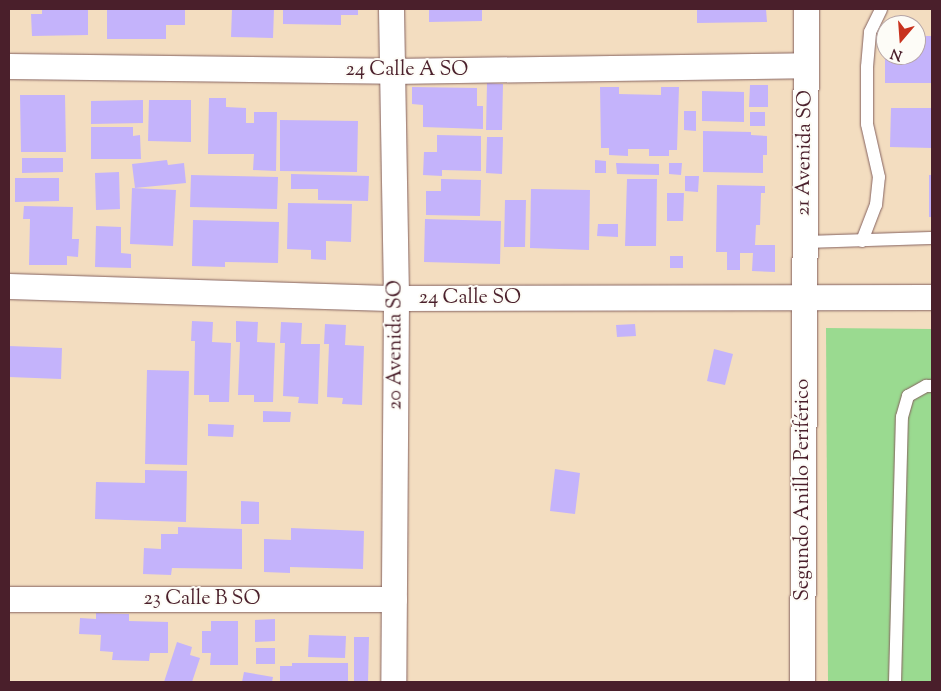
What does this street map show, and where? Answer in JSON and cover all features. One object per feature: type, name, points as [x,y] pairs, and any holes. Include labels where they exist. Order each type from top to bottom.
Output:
[{"type":"street","name":"20 Avenida SO","points":[[390,9],[396,298],[393,682]]},
{"type":"street","name":"21 Avenida SO","points":[[803,298],[806,9]]},
{"type":"street","name":"24 Calle A SO","points":[[9,66],[391,71],[806,65]]},
{"type":"street","name":"24 Calle SO","points":[[9,286],[396,298],[932,297]]},
{"type":"street","name":"Segundo Anillo Periférico","points":[[802,682],[803,298]]},
{"type":"street","name":"23 Calle B SO","points":[[9,599],[394,599]]},
{"type":"lane","points":[[862,241],[876,205],[879,177],[867,124],[866,67],[870,32],[881,9]]},
{"type":"lane","points":[[804,242],[932,238]]},
{"type":"lane","points":[[895,682],[902,418],[908,396],[926,386],[932,386]]},
{"type":"green space","points":[[826,328],[932,329],[932,682],[828,682]]},
{"type":"building","points":[[42,9],[88,9],[88,35],[32,36],[31,14],[42,14]]},
{"type":"building","points":[[107,9],[185,9],[185,25],[166,25],[166,39],[107,39]]},
{"type":"building","points":[[232,9],[274,9],[273,38],[231,37]]},
{"type":"building","points":[[283,9],[358,9],[358,15],[341,15],[341,25],[283,24]]},
{"type":"building","points":[[429,9],[482,9],[482,21],[429,22]]},
{"type":"building","points":[[697,9],[766,9],[767,22],[697,23]]},
{"type":"building","points":[[926,36],[932,36],[932,83],[885,83],[885,65],[926,65]]},
{"type":"building","points":[[487,83],[503,84],[502,130],[486,130]]},
{"type":"building","points":[[750,85],[768,85],[768,107],[749,107]]},
{"type":"building","points":[[412,87],[477,88],[477,106],[483,106],[483,129],[423,127],[423,105],[412,104]]},
{"type":"building","points":[[600,87],[619,87],[619,94],[661,95],[661,87],[679,87],[677,150],[669,150],[669,156],[649,156],[649,149],[628,149],[628,156],[609,155],[609,148],[601,148]]},
{"type":"building","points":[[702,91],[744,92],[744,122],[702,121]]},
{"type":"building","points":[[20,95],[65,95],[66,152],[21,152]]},
{"type":"building","points":[[209,98],[226,98],[226,107],[246,108],[246,123],[254,123],[254,112],[277,112],[276,171],[253,170],[254,154],[208,154]]},
{"type":"building","points":[[143,100],[143,123],[91,124],[91,101]]},
{"type":"building","points":[[149,100],[191,100],[191,142],[148,141]]},
{"type":"building","points":[[891,108],[932,108],[932,148],[890,147]]},
{"type":"building","points":[[684,111],[696,111],[696,131],[684,130]]},
{"type":"building","points":[[750,112],[765,112],[765,126],[750,126]]},
{"type":"building","points":[[280,120],[358,121],[357,172],[280,171]]},
{"type":"building","points":[[91,127],[133,127],[133,136],[140,135],[141,159],[91,159]]},
{"type":"building","points":[[703,131],[751,132],[751,135],[767,136],[767,155],[763,155],[763,173],[703,172]]},
{"type":"building","points":[[437,135],[481,136],[481,171],[442,170],[442,176],[423,175],[424,152],[437,152]]},
{"type":"building","points":[[487,137],[503,137],[502,174],[486,173]]},
{"type":"building","points":[[22,158],[63,158],[63,172],[22,173]]},
{"type":"building","points":[[167,160],[168,165],[184,163],[186,183],[135,188],[132,164]]},
{"type":"building","points":[[595,160],[606,161],[606,173],[595,173]]},
{"type":"building","points":[[616,163],[659,164],[659,175],[617,174]]},
{"type":"building","points":[[669,163],[682,163],[681,175],[669,174]]},
{"type":"building","points":[[119,172],[120,209],[96,210],[95,173]]},
{"type":"building","points":[[291,174],[369,176],[368,201],[318,200],[318,189],[291,189]]},
{"type":"building","points":[[191,175],[278,177],[277,209],[190,207]]},
{"type":"building","points":[[929,175],[932,175],[932,217],[929,217]]},
{"type":"building","points":[[685,176],[699,176],[698,192],[685,191]]},
{"type":"building","points":[[15,178],[59,178],[59,201],[15,202]]},
{"type":"building","points":[[441,179],[481,180],[480,216],[426,215],[426,191],[441,191]]},
{"type":"building","points":[[627,179],[657,179],[656,246],[625,246]]},
{"type":"building","points":[[717,185],[765,186],[765,193],[761,193],[760,225],[756,225],[755,245],[775,245],[775,272],[752,271],[753,253],[740,253],[740,270],[727,270],[727,252],[716,252]]},
{"type":"building","points":[[132,188],[176,190],[173,246],[130,244]]},
{"type":"building","points":[[531,189],[590,190],[589,250],[530,248]]},
{"type":"building","points":[[667,193],[684,193],[683,221],[667,221]]},
{"type":"building","points":[[505,200],[526,200],[525,247],[504,247]]},
{"type":"building","points":[[288,203],[352,204],[351,242],[326,241],[326,260],[311,259],[311,250],[287,249]]},
{"type":"building","points":[[24,206],[73,207],[72,239],[79,239],[78,257],[67,256],[67,265],[29,265],[30,219],[23,219]]},
{"type":"building","points":[[425,219],[501,221],[500,264],[424,262]]},
{"type":"building","points":[[193,220],[279,222],[278,263],[225,262],[225,267],[192,266]]},
{"type":"building","points":[[598,224],[618,224],[618,237],[597,236]]},
{"type":"building","points":[[96,226],[121,227],[121,253],[131,254],[131,268],[95,267]]},
{"type":"building","points":[[670,256],[683,256],[683,268],[670,268]]},
{"type":"building","points":[[192,321],[213,322],[212,342],[231,343],[229,402],[209,402],[209,395],[194,395],[195,341],[191,341]]},
{"type":"building","points":[[236,321],[258,322],[257,342],[275,343],[273,402],[254,402],[254,395],[238,395],[240,342],[236,342]]},
{"type":"building","points":[[281,322],[302,323],[301,344],[320,344],[318,404],[298,403],[299,397],[283,396],[285,343],[280,343]]},
{"type":"building","points":[[325,324],[346,325],[345,345],[364,346],[362,405],[342,404],[343,398],[327,397],[329,344],[324,344]]},
{"type":"building","points":[[635,324],[636,336],[617,337],[616,325]]},
{"type":"building","points":[[9,346],[62,348],[61,379],[9,377]]},
{"type":"building","points":[[714,349],[733,354],[725,385],[707,381]]},
{"type":"building","points":[[147,370],[189,371],[187,465],[145,464]]},
{"type":"building","points":[[263,411],[291,412],[290,422],[263,422]]},
{"type":"building","points":[[208,424],[234,425],[233,437],[208,436]]},
{"type":"building","points":[[555,469],[580,473],[575,514],[550,511]]},
{"type":"building","points":[[145,470],[187,471],[186,522],[95,519],[96,482],[145,483]]},
{"type":"building","points":[[241,501],[259,502],[259,524],[241,524]]},
{"type":"building","points":[[178,527],[242,529],[242,569],[172,568],[171,575],[143,574],[144,548],[161,549],[161,534],[178,534]]},
{"type":"building","points":[[291,528],[364,531],[363,569],[290,567],[290,573],[264,572],[264,539],[291,540]]},
{"type":"building","points":[[96,613],[129,614],[129,621],[168,622],[168,653],[150,653],[149,661],[112,660],[113,652],[100,651],[101,635],[79,634],[80,618],[96,619]]},
{"type":"building","points":[[275,619],[275,641],[255,642],[255,620]]},
{"type":"building","points":[[211,621],[238,621],[238,665],[210,665],[211,653],[202,653],[202,631],[211,631]]},
{"type":"building","points":[[309,635],[346,636],[345,658],[308,657]]},
{"type":"building","points":[[354,637],[369,637],[368,682],[354,682]]},
{"type":"building","points":[[177,642],[192,647],[190,655],[200,658],[192,682],[164,682]]},
{"type":"building","points":[[256,648],[275,648],[275,664],[256,664]]},
{"type":"building","points":[[292,663],[348,663],[348,682],[280,682],[280,666],[292,666]]},
{"type":"building","points":[[244,672],[273,677],[272,682],[242,682]]}]
